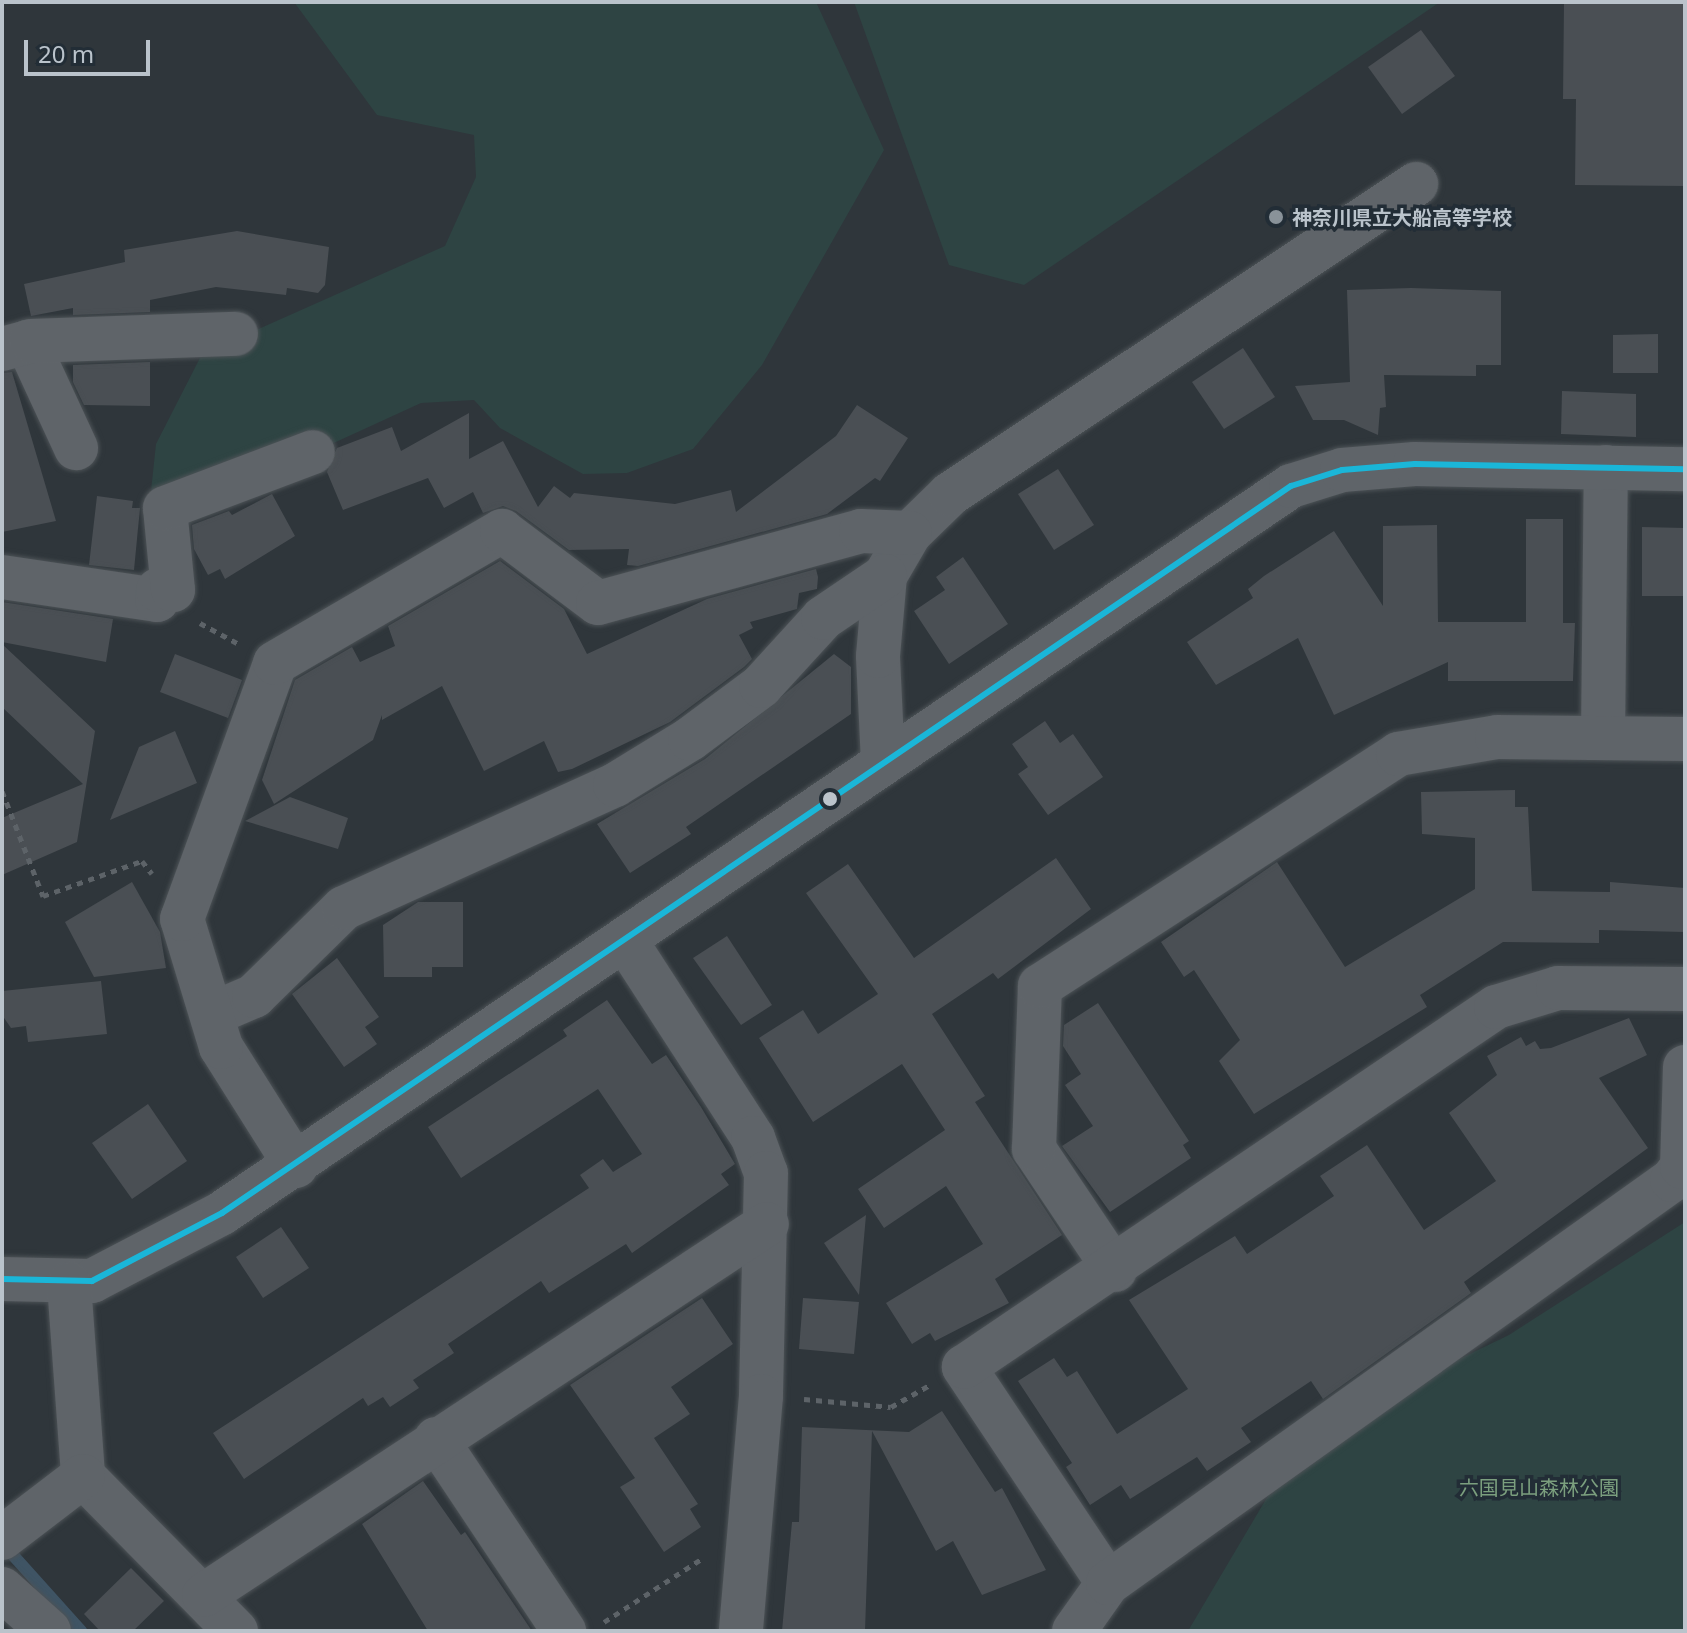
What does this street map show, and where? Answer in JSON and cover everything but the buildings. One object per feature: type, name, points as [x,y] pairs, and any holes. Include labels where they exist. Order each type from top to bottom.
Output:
[{"type":"street","points":[[883,763],[878,656],[885,576],[910,533],[950,494],[1416,184]]},
{"type":"street","points":[[76,448],[14,346],[236,334]]},
{"type":"street","points":[[2,577],[157,600],[158,590],[173,590],[165,508],[313,452]]},
{"type":"street","points":[[2,1279],[69,1284],[92,1281],[153,1254],[296,1166],[1291,486],[1342,470],[1415,464],[1685,469]]},
{"type":"street","points":[[1603,738],[1606,467]]},
{"type":"street","points":[[296,1166],[221,1047],[182,919],[275,663],[502,531],[598,603],[861,531],[910,533]]},
{"type":"street","points":[[212,1014],[254,996],[344,908],[615,785],[690,739],[761,686],[823,618],[885,576]]},
{"type":"street","points":[[1115,1270],[1034,1149],[1040,986],[1398,754],[1497,737],[1685,739]]},
{"type":"street","points":[[625,940],[753,1138],[766,1173],[761,1396],[741,1631]]},
{"type":"street","points":[[1108,1583],[964,1367],[1115,1270],[1496,1007],[1558,988],[1685,989]]},
{"type":"street","points":[[1074,1631],[1108,1583],[1672,1180],[1682,1167],[1685,1067]]},
{"type":"street","points":[[204,1595],[436,1439],[767,1224]]},
{"type":"street","points":[[69,1284],[83,1476],[204,1595],[236,1631]]},
{"type":"street","points":[[436,1439],[564,1631]]},
{"type":"street","points":[[2,1538],[83,1476]]},
{"type":"street","points":[[2,1589],[49,1631]]},
{"type":"path","points":[[157,600],[275,663]]},
{"type":"path","points":[[2,791],[43,896],[146,861],[182,919]]},
{"type":"path","points":[[761,1396],[891,1407],[964,1367]]},
{"type":"path","points":[[590,1631],[748,1529]]},
{"type":"green space","points":[[294,2],[816,2],[884,150],[762,365],[693,449],[627,473],[583,474],[500,428],[474,400],[421,403],[185,511],[151,491],[156,444],[202,354],[445,246],[476,177],[474,135],[377,115]]},
{"type":"green space","points":[[854,2],[1440,2],[1024,285],[949,265]]},
{"type":"green space","name":"六国見山森林公園","points":[[1685,1222],[1685,1631],[1188,1631],[1275,1484],[1393,1391],[1509,1335]]},
{"type":"waterway","points":[[3,1544],[81,1631]]},
{"type":"transit line","points":[[2,1279],[92,1281],[222,1213],[1291,486],[1342,470],[1415,464],[1685,469]]},
{"type":"place","name":"神奈川県立大船高等学校","points":[[1276,217]]}]
